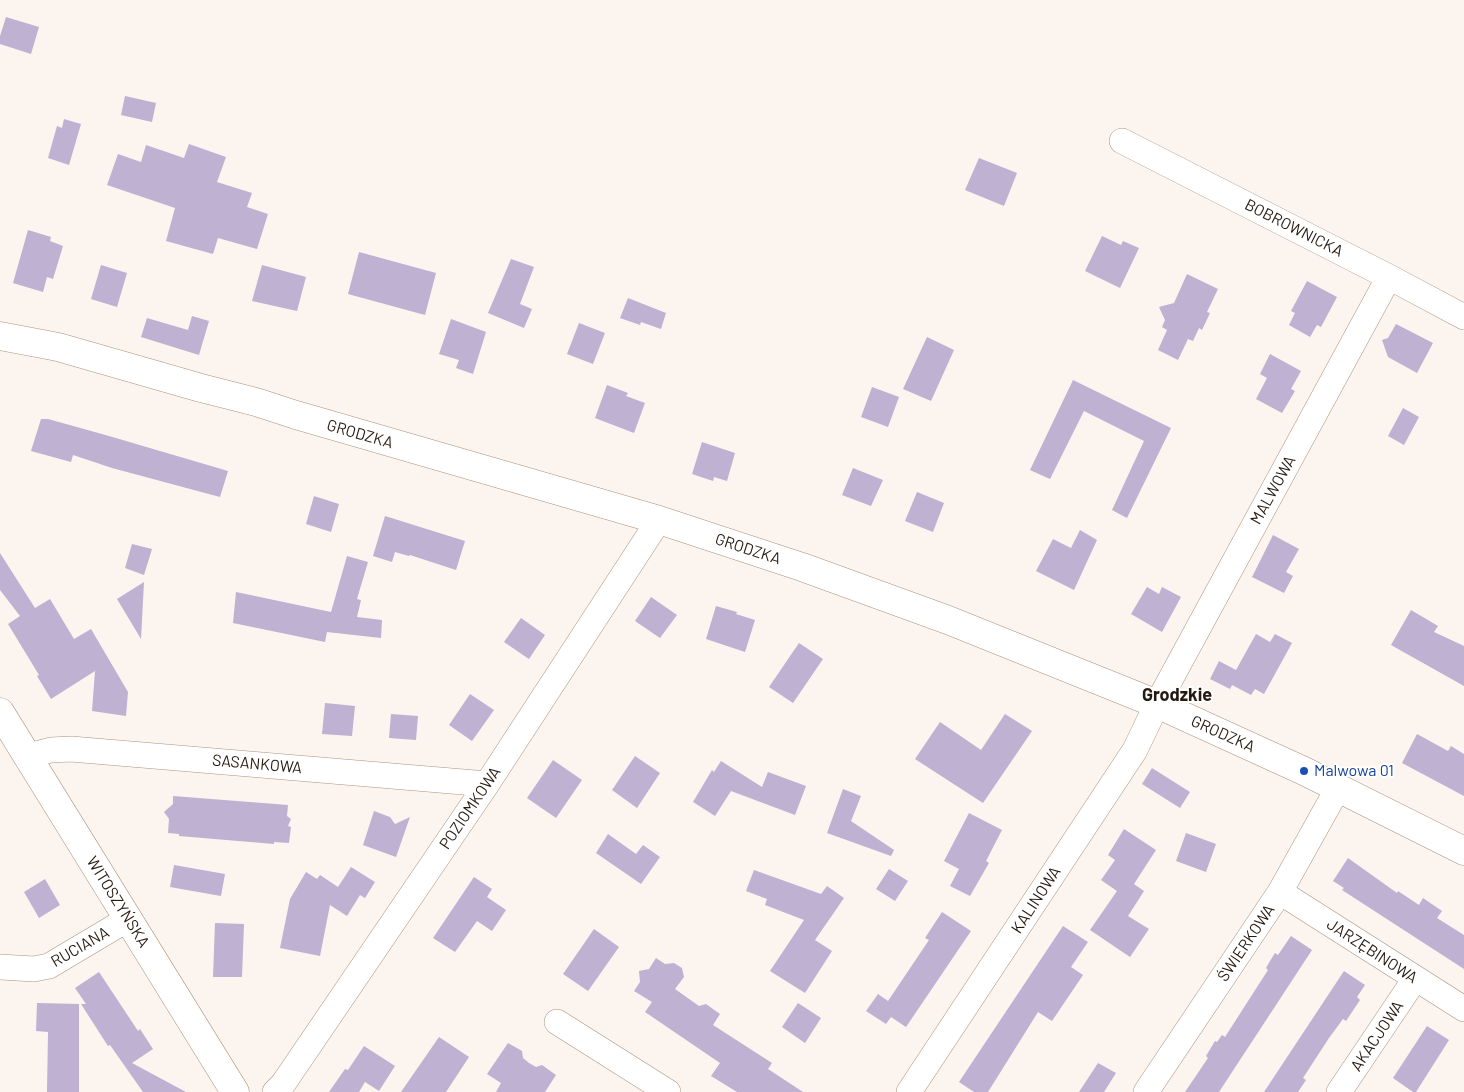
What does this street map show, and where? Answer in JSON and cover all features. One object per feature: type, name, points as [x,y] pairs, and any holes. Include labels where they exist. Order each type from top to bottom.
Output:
[{"type":"street","name":"BOBROWNICKA","points":[[1122,141],[1464,317]]},
{"type":"street","name":"MALWOWA","points":[[1157,704],[1389,277]]},
{"type":"street","name":"GRODZKA","points":[[0,336],[58,346],[256,402],[296,416],[659,520],[802,567],[948,620],[1157,704],[1304,771],[1464,851]]},
{"type":"street","name":"POZIOMKOWA","points":[[274,1092],[283,1084],[487,784],[659,520]]},
{"type":"street","name":"KALINOWA","points":[[909,1092],[1135,750],[1157,704]]},
{"type":"street","name":"WITOSZYŃSKA","points":[[1,716],[28,756],[235,1092]]},
{"type":"street","name":"SASANKOWA","points":[[28,756],[51,750],[71,749],[487,784]]},
{"type":"street","name":"ŚWIERKOWA","points":[[1146,1092],[1280,892],[1338,788]]},
{"type":"street","name":"JARZĘBINOWA","points":[[1280,892],[1464,1010]]},
{"type":"street","name":"RUCIANA","points":[[0,967],[34,969],[49,966],[128,919]]},
{"type":"street","name":"AKACJOWA","points":[[1339,1092],[1415,979]]},
{"type":"street","points":[[557,1022],[668,1092]]},
{"type":"building","points":[[6,17],[39,27],[31,54],[0,44],[0,36]]},
{"type":"building","points":[[125,96],[156,103],[152,122],[121,115]]},
{"type":"building","points":[[64,119],[81,124],[69,165],[48,158],[57,126],[62,128]]},
{"type":"building","points":[[189,144],[226,157],[217,182],[252,193],[247,207],[268,214],[257,249],[218,238],[213,254],[166,241],[175,208],[107,185],[118,154],[141,162],[146,145],[184,158]]},
{"type":"building","points":[[979,158],[1017,173],[1004,206],[965,190]]},
{"type":"building","points":[[28,230],[51,237],[50,241],[63,246],[53,279],[47,277],[43,292],[13,283]]},
{"type":"building","points":[[1102,236],[1121,245],[1123,241],[1139,248],[1120,288],[1085,271]]},
{"type":"building","points":[[359,252],[436,273],[425,315],[348,294]]},
{"type":"building","points":[[511,259],[534,267],[520,304],[532,309],[524,328],[488,313]]},
{"type":"building","points":[[101,265],[127,273],[117,307],[91,299]]},
{"type":"building","points":[[262,265],[306,277],[297,311],[252,301]]},
{"type":"building","points":[[1187,274],[1218,289],[1207,312],[1210,313],[1202,330],[1199,328],[1193,341],[1188,339],[1178,360],[1158,350],[1167,330],[1162,327],[1165,320],[1159,307],[1174,303]]},
{"type":"building","points":[[1307,281],[1337,297],[1321,327],[1317,325],[1310,337],[1289,325],[1295,313],[1291,311]]},
{"type":"building","points":[[628,298],[666,313],[661,329],[641,322],[640,325],[620,318]]},
{"type":"building","points":[[192,316],[209,321],[199,355],[141,337],[147,318],[188,330]]},
{"type":"building","points":[[451,319],[486,332],[473,374],[456,368],[459,360],[439,354]]},
{"type":"building","points":[[579,323],[605,333],[593,364],[567,354]]},
{"type":"building","points":[[1396,324],[1433,343],[1417,373],[1388,357],[1382,340],[1388,338]]},
{"type":"building","points":[[927,337],[954,350],[931,401],[903,389]]},
{"type":"building","points":[[1270,354],[1301,371],[1291,389],[1295,391],[1282,413],[1256,399],[1267,378],[1260,374]]},
{"type":"building","points":[[1073,380],[1171,428],[1127,518],[1112,510],[1144,441],[1084,411],[1050,479],[1030,470]]},
{"type":"building","points":[[607,385],[628,393],[626,396],[645,403],[634,433],[595,418]]},
{"type":"building","points":[[872,387],[899,397],[888,427],[861,417]]},
{"type":"building","points":[[1403,408],[1419,417],[1404,445],[1388,436]]},
{"type":"building","points":[[41,419],[48,419],[228,471],[220,497],[112,468],[73,455],[71,462],[31,451]]},
{"type":"building","points":[[702,442],[735,453],[727,481],[714,477],[713,481],[692,474]]},
{"type":"building","points":[[853,468],[883,480],[871,506],[842,495]]},
{"type":"building","points":[[917,492],[944,503],[933,532],[905,521]]},
{"type":"building","points":[[314,496],[339,504],[331,532],[306,524]]},
{"type":"building","points":[[385,516],[465,541],[456,570],[395,552],[392,562],[373,556]]},
{"type":"building","points":[[1080,530],[1097,540],[1074,590],[1036,571],[1053,539],[1071,548]]},
{"type":"building","points":[[1273,535],[1299,549],[1286,572],[1293,576],[1284,593],[1252,577]]},
{"type":"building","points":[[132,544],[152,549],[144,575],[125,568]]},
{"type":"building","points":[[0,553],[35,608],[50,599],[74,639],[91,629],[128,692],[126,716],[92,711],[95,671],[51,699],[37,676],[39,675],[8,624],[20,616],[0,590]]},
{"type":"building","points":[[347,556],[368,562],[357,599],[361,600],[357,617],[382,620],[381,638],[327,632],[325,642],[233,623],[236,592],[331,612]]},
{"type":"building","points":[[144,582],[141,639],[117,599]]},
{"type":"building","points":[[1147,587],[1159,594],[1162,587],[1181,597],[1162,632],[1131,614]]},
{"type":"building","points":[[651,597],[677,615],[660,638],[635,621]]},
{"type":"building","points":[[716,606],[755,620],[745,652],[706,639]]},
{"type":"building","points":[[1411,610],[1438,626],[1434,632],[1464,646],[1464,686],[1391,645]]},
{"type":"building","points":[[521,618],[545,635],[529,659],[504,642]]},
{"type":"building","points":[[1256,634],[1270,642],[1275,634],[1292,643],[1264,694],[1255,689],[1251,695],[1232,685],[1230,689],[1210,679],[1219,661],[1236,670]]},
{"type":"building","points":[[799,643],[823,659],[793,703],[769,687]]},
{"type":"building","points":[[470,694],[494,710],[472,741],[449,725]]},
{"type":"building","points":[[325,703],[355,706],[352,736],[322,734]]},
{"type":"building","points":[[391,714],[418,716],[416,740],[389,738]]},
{"type":"building","points":[[1005,714],[1032,731],[983,803],[915,759],[940,722],[981,750]]},
{"type":"building","points":[[1417,734],[1448,751],[1451,746],[1464,754],[1464,796],[1402,763]]},
{"type":"building","points":[[635,756],[660,773],[637,808],[612,790]]},
{"type":"building","points":[[553,760],[582,780],[556,818],[527,798]]},
{"type":"building","points":[[721,761],[762,787],[768,772],[806,786],[795,815],[731,791],[715,816],[693,802],[712,770],[714,772]]},
{"type":"building","points":[[1152,768],[1190,792],[1180,808],[1142,784]]},
{"type":"building","points":[[843,789],[861,796],[851,821],[894,850],[891,856],[827,833]]},
{"type":"building","points":[[173,796],[288,805],[287,816],[291,819],[288,826],[291,827],[289,843],[274,842],[274,844],[179,836],[179,834],[168,833],[169,819],[164,812],[173,804]]},
{"type":"building","points":[[374,811],[390,817],[395,824],[410,817],[396,857],[363,845]]},
{"type":"building","points":[[969,813],[1002,830],[986,861],[989,863],[970,896],[950,886],[959,869],[944,861]]},
{"type":"building","points":[[1124,829],[1156,850],[1134,884],[1144,891],[1128,916],[1149,929],[1130,957],[1090,930],[1117,891],[1101,880],[1115,860],[1108,855]]},
{"type":"building","points":[[1186,833],[1216,844],[1206,872],[1176,861]]},
{"type":"building","points":[[608,834],[636,854],[643,845],[660,857],[641,884],[596,853]]},
{"type":"building","points":[[1348,858],[1397,893],[1398,891],[1419,905],[1423,898],[1442,911],[1437,918],[1464,935],[1464,969],[1342,890],[1344,888],[1333,881]]},
{"type":"building","points":[[174,865],[225,874],[221,896],[170,887]]},
{"type":"building","points":[[351,867],[375,882],[365,898],[360,895],[347,916],[330,905],[320,956],[280,948],[290,899],[306,872],[317,879],[320,875],[338,887]]},
{"type":"building","points":[[889,869],[908,881],[895,901],[876,889]]},
{"type":"building","points":[[754,870],[821,894],[827,886],[844,898],[815,940],[832,951],[805,993],[770,971],[804,920],[765,905],[767,899],[746,891]]},
{"type":"building","points":[[474,877],[492,889],[487,897],[506,910],[492,931],[477,921],[455,952],[433,938]]},
{"type":"building","points":[[45,879],[60,905],[39,918],[24,892]]},
{"type":"building","points":[[942,912],[971,931],[906,1027],[891,1017],[886,1024],[866,1011],[878,994],[888,1001],[929,940],[925,938]]},
{"type":"building","points":[[215,923],[244,924],[242,977],[213,977]]},
{"type":"building","points":[[1063,926],[1088,942],[1071,967],[1083,975],[1052,1021],[1038,1012],[988,1092],[974,1092],[959,1082]]},
{"type":"building","points":[[594,929],[619,947],[588,991],[563,974]]},
{"type":"building","points":[[1291,936],[1312,950],[1219,1092],[1185,1092],[1208,1058],[1206,1056],[1215,1041],[1217,1042],[1222,1035],[1225,1037],[1268,970],[1266,968],[1275,953],[1278,955]]},
{"type":"building","points":[[656,958],[665,964],[674,963],[682,968],[684,977],[675,989],[699,1006],[706,1004],[720,1014],[713,1025],[772,1063],[768,1069],[803,1092],[737,1092],[711,1076],[720,1063],[645,1012],[652,1002],[634,991],[640,982],[639,971],[649,969]]},
{"type":"building","points":[[1344,971],[1365,985],[1357,997],[1360,1000],[1346,1021],[1343,1019],[1329,1038],[1303,1078],[1306,1080],[1298,1092],[1264,1092]]},
{"type":"building","points":[[99,972],[138,1031],[140,1029],[153,1049],[132,1063],[186,1092],[143,1092],[110,1045],[108,1046],[81,1004],[86,1004],[75,988]]},
{"type":"building","points":[[37,1003],[79,1004],[79,1092],[47,1092],[48,1032],[36,1031]]},
{"type":"building","points":[[798,1003],[821,1018],[805,1043],[782,1027]]},
{"type":"building","points":[[1427,1026],[1449,1040],[1416,1092],[1413,1092],[1393,1078]]},
{"type":"building","points":[[439,1037],[469,1057],[446,1092],[401,1092]]},
{"type":"building","points":[[508,1043],[522,1051],[523,1058],[529,1063],[536,1067],[542,1065],[556,1075],[545,1092],[496,1092],[501,1083],[487,1074]]},
{"type":"building","points":[[364,1046],[395,1066],[379,1091],[365,1082],[359,1092],[329,1092],[345,1069],[348,1070]]},
{"type":"building","points":[[1098,1063],[1116,1073],[1104,1092],[1079,1092]]},
{"type":"place","name":"Malwowa 01","points":[[1304,771]]},
{"type":"district","name":"Grodzkie","points":[[1177,695]]}]
